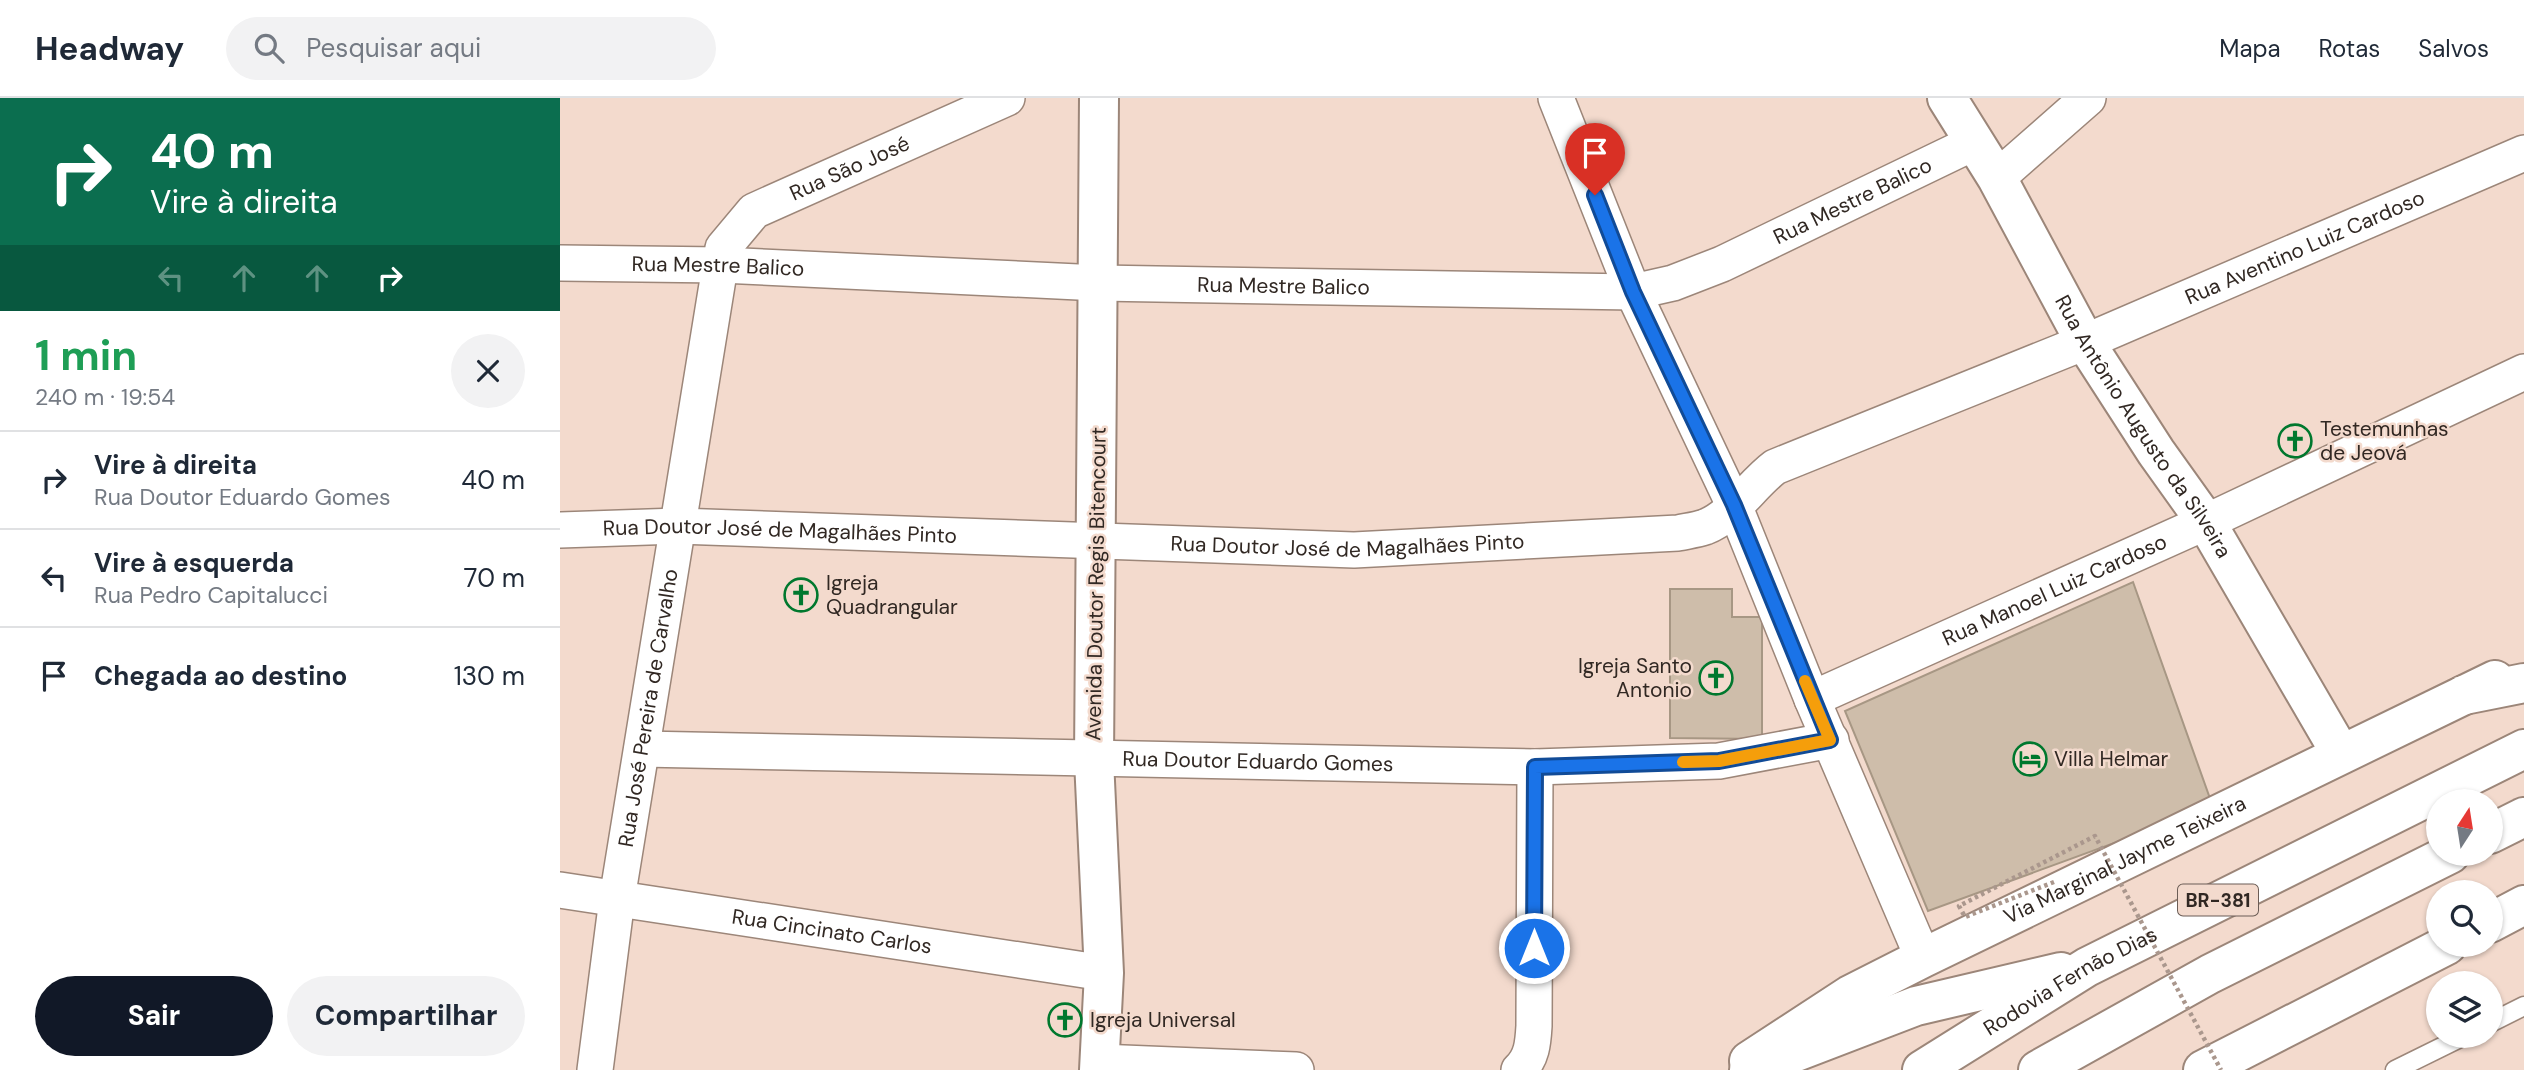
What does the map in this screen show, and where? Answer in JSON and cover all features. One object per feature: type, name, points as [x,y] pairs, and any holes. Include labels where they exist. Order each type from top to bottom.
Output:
[{"type":"main road","name":"Avenida Doutor Regis Bitencourt","points":[[1098,98],[1099,282],[1094,760],[1104,973],[1099,1066]]},
{"type":"main road","name":"Rua Antônio Augusto da Silveira","points":[[1947,98],[1997,178],[2085,342],[2156,452],[2206,522],[2341,754]]},
{"type":"main road","name":"Via Marginal Jayme Teixeira","points":[[1735,1070],[1850,995],[2524,667]]},
{"type":"main road","points":[[2464,695],[2524,683]]},
{"type":"main road","name":"Rodovia Fernão Dias","points":[[1922,1070],[2087,967],[2524,749]]},
{"type":"main road","points":[[2503,828],[2524,817]]},
{"type":"main road","name":"BR-381","points":[[2038,1070],[2210,974],[2426,866]]},
{"type":"main road","points":[[2503,916],[2524,905]]},
{"type":"main road","points":[[2203,1070],[2426,956]]},
{"type":"main road","points":[[1749,1070],[1916,1006],[2087,967]]},
{"type":"street","name":"Rua São José","points":[[721,265],[723,248],[754,211],[1007,98]]},
{"type":"street","points":[[1556,98],[1633,292],[1734,505],[1812,699],[1923,958]]},
{"type":"street","points":[[1997,178],[2088,98]]},
{"type":"street","name":"Rua Mestre Balico","points":[[560,263],[721,265],[1099,282],[1633,292],[1673,283],[1722,264],[1975,142]]},
{"type":"street","name":"Rua Aventino Luiz Cardoso","points":[[2085,342],[2524,153]]},
{"type":"street","name":"Rua José Pereira de Carvalho","points":[[595,1070],[617,899],[721,265]]},
{"type":"street","name":"Rua Doutor José de Magalhães Pinto","points":[[560,530],[678,526],[1354,550],[1678,533],[1705,527],[1734,505],[1755,481],[1775,467],[2085,342]]},
{"type":"street","name":"Rua Manoel Luiz Cardoso","points":[[1812,699],[2206,522],[2524,372]]},
{"type":"street","name":"Rua Doutor Eduardo Gomes","points":[[642,749],[1535,767],[1719,761],[1830,740]]},
{"type":"street","points":[[1519,1070],[1527,1063],[1533,1045],[1535,767]]},
{"type":"street","name":"Rua Cincinato Carlos","points":[[560,890],[1104,973]]},
{"type":"street","points":[[1099,1066],[1296,1070]]},
{"type":"lane","points":[[2503,1016],[2524,1006]]},
{"type":"lane","points":[[2395,1070],[2440,1048]]},
{"type":"path","points":[[2054,882],[1965,917],[1959,906],[2095,836],[2221,1070]]},
{"type":"building","name":"Villa Helmar","points":[[2133,582],[2213,807],[1928,911],[1845,711]]},
{"type":"building","name":"Igreja Santo Antonio","points":[[1670,589],[1732,589],[1732,617],[1762,617],[1762,739],[1670,738]]},
{"type":"slow traffic","points":[[1683,762],[1719,761],[1830,740],[1805,681]]},
{"type":"place","name":"Testemunhas de Jeová","points":[[2295,441]]},
{"type":"place","name":"Igreja Quadrangular","points":[[801,595]]},
{"type":"place","name":"Igreja Santo Antonio","points":[[1716,678]]},
{"type":"place","name":"Villa Helmar","points":[[2030,759]]},
{"type":"place","name":"Igreja Universal","points":[[1065,1020]]},
{"type":"route","points":[[1534,948],[1535,767],[1719,761],[1830,740],[1734,505],[1633,292],[1595,195]]}]
